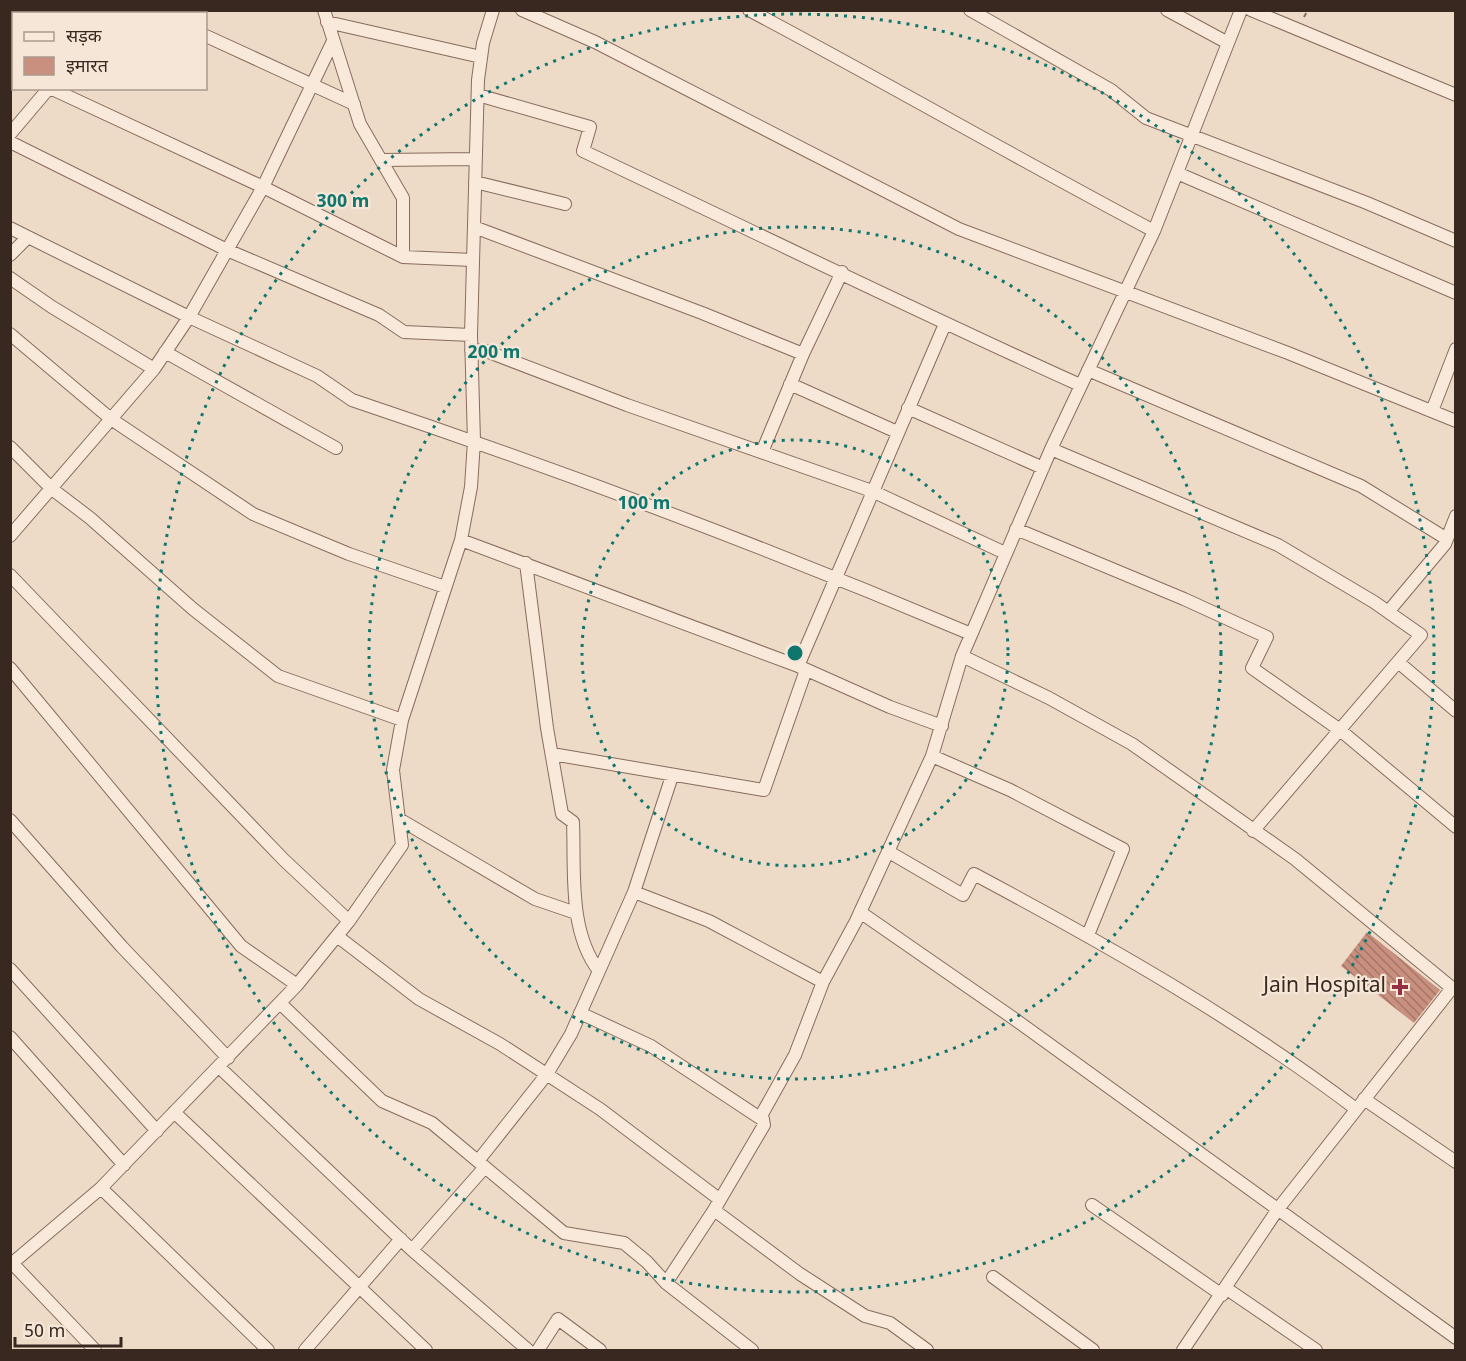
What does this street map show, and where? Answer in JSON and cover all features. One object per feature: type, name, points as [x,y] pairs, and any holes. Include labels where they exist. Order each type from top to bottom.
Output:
[{"type":"street","points":[[14,1262],[101,1188],[297,985],[349,921],[402,845],[393,770],[402,720],[461,540],[471,487],[474,441],[471,335],[475,159],[482,57],[493,10]]},
{"type":"street","points":[[522,10],[594,42],[959,229],[1455,421]]},
{"type":"street","points":[[749,10],[888,83],[983,140],[1154,231]]},
{"type":"street","points":[[970,10],[1111,90],[1146,118],[1356,199],[1455,241]]},
{"type":"street","points":[[1167,10],[1228,43]]},
{"type":"street","points":[[666,1284],[714,1210],[764,1125],[762,1114],[795,1055],[823,982],[889,852],[932,756],[971,633],[1080,385],[1154,231],[1241,10]]},
{"type":"street","points":[[1251,10],[1455,95]]},
{"type":"street","points":[[326,16],[482,57]]},
{"type":"street","points":[[326,16],[360,124],[403,198],[404,257]]},
{"type":"street","points":[[207,36],[354,104]]},
{"type":"street","points":[[10,536],[154,369],[189,317],[263,187],[333,41]]},
{"type":"street","points":[[10,69],[12,64]]},
{"type":"street","points":[[10,134],[48,90]]},
{"type":"street","points":[[54,90],[263,187],[404,257],[473,260]]},
{"type":"street","points":[[478,95],[590,127],[583,152],[842,272],[945,324],[1080,385]]},
{"type":"street","points":[[10,142],[227,250],[379,315],[404,332],[471,335]]},
{"type":"street","points":[[381,160],[475,159]]},
{"type":"street","points":[[1177,173],[1455,293]]},
{"type":"street","points":[[475,182],[565,204]]},
{"type":"street","points":[[474,226],[803,354]]},
{"type":"street","points":[[10,228],[189,317],[317,376],[352,400],[474,441],[836,576],[971,633]]},
{"type":"street","points":[[10,255],[27,238]]},
{"type":"street","points":[[762,452],[803,354],[842,272]]},
{"type":"street","points":[[10,278],[52,307],[154,369]]},
{"type":"street","points":[[552,754],[765,790],[802,668],[836,576],[945,324]]},
{"type":"street","points":[[10,334],[111,419],[253,514],[349,554],[445,587]]},
{"type":"street","points":[[1432,411],[1455,349]]},
{"type":"street","points":[[471,350],[486,351],[872,491],[1005,554]]},
{"type":"street","points":[[165,352],[336,448]]},
{"type":"street","points":[[1088,370],[1361,486],[1447,539]]},
{"type":"street","points":[[790,384],[897,432]]},
{"type":"street","points":[[908,408],[1043,468]]},
{"type":"street","points":[[10,447],[52,489],[90,518],[193,609],[278,676],[402,720]]},
{"type":"street","points":[[1051,449],[1278,545],[1388,612],[1421,635],[1253,831]]},
{"type":"street","points":[[1388,612],[1447,539],[1455,519]]},
{"type":"street","points":[[1016,529],[1184,598],[1267,637],[1252,668],[1340,730],[1455,827]]},
{"type":"street","points":[[461,540],[802,668],[942,726]]},
{"type":"street","points":[[526,563],[562,814],[573,822],[576,913],[591,961],[598,971]]},
{"type":"street","points":[[10,575],[277,853],[349,921]]},
{"type":"street","points":[[962,656],[1049,698],[1132,744],[1294,859],[1454,990],[1364,1099],[1278,1209],[1183,1350]]},
{"type":"street","points":[[1398,662],[1455,711]]},
{"type":"street","points":[[10,668],[241,946],[297,985]]},
{"type":"street","points":[[932,756],[1010,790],[1123,849],[1088,935]]},
{"type":"street","points":[[412,1250],[481,1164],[547,1074],[580,1013],[634,892],[672,776]]},
{"type":"street","points":[[399,819],[535,899],[576,913]]},
{"type":"street","points":[[10,820],[223,1063],[400,1239],[528,1350]]},
{"type":"street","points":[[889,852],[963,895],[974,874],[1088,935],[1202,1001],[1302,1068],[1356,1109]]},
{"type":"street","points":[[634,892],[709,921],[823,982]]},
{"type":"street","points":[[860,912],[1278,1209],[1455,1338]]},
{"type":"street","points":[[337,936],[419,999],[500,1044],[600,1109],[719,1198]]},
{"type":"street","points":[[10,969],[157,1131]]},
{"type":"street","points":[[280,1003],[382,1101],[432,1123],[564,1233],[624,1243],[647,1262],[666,1284],[752,1350]]},
{"type":"street","points":[[580,1013],[651,1046],[763,1120]]},
{"type":"street","points":[[10,1037],[124,1165]]},
{"type":"street","points":[[1364,1099],[1455,1162]]},
{"type":"street","points":[[174,1112],[426,1350]]},
{"type":"street","points":[[101,1188],[268,1350]]},
{"type":"street","points":[[1092,1205],[1316,1350]]},
{"type":"street","points":[[714,1210],[809,1280],[865,1316],[890,1323],[927,1350]]},
{"type":"street","points":[[305,1350],[400,1239]]},
{"type":"street","points":[[10,1247],[14,1262],[95,1350]]},
{"type":"street","points":[[993,1277],[1093,1350]]},
{"type":"street","points":[[538,1350],[558,1319],[600,1350]]},
{"type":"building","points":[[1367,932],[1440,990],[1414,1023],[1341,966]]},
{"type":"place","name":"Jain Hospital","points":[[1400,987]]}]
